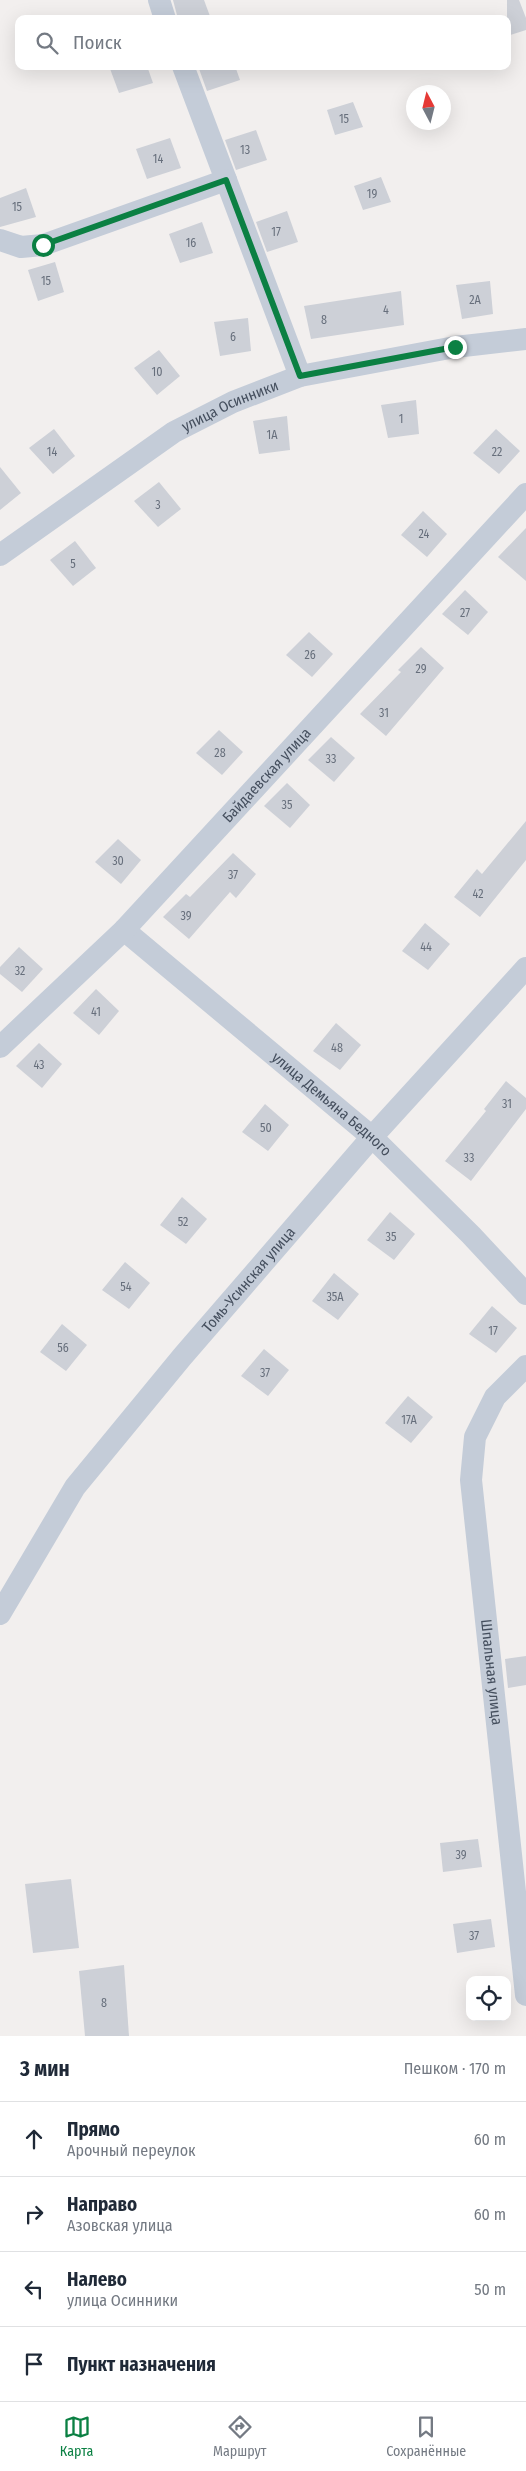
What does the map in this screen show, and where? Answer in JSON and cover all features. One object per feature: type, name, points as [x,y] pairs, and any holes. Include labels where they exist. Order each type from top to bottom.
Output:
[{"type":"street","points":[[158,0],[164,15]]},
{"type":"street","points":[[185,70],[300,376]]},
{"type":"street","points":[[0,240],[21,247],[43,245],[226,180]]},
{"type":"street","name":"улица Осинники","points":[[0,555],[174,432],[233,402],[300,376],[455,347],[526,339]]},
{"type":"street","name":"Байдаевская улица","points":[[0,1047],[124,930],[526,494]]},
{"type":"street","name":"улица Демьяна Бедного","points":[[124,930],[372,1137],[471,1235],[526,1294]]},
{"type":"street","name":"Томь-Усинская улица","points":[[0,1614],[75,1486],[182,1357],[372,1137],[526,968]]},
{"type":"street","name":"Шпальная улица","points":[[526,1366],[495,1397],[476,1437],[471,1480],[526,1994]]},
{"type":"building","points":[[173,0],[204,0],[210,15],[177,15]]},
{"type":"building","points":[[507,0],[519,0],[526,18],[526,30],[511,35],[511,15],[507,15]]},
{"type":"building","points":[[110,70],[148,70],[153,83],[119,93]]},
{"type":"building","points":[[199,70],[236,70],[240,80],[207,91]]},
{"type":"building","points":[[353,102],[363,127],[335,135],[327,110]]},
{"type":"building","points":[[256,130],[267,160],[236,170],[225,140]]},
{"type":"building","points":[[170,138],[181,168],[147,179],[136,149]]},
{"type":"building","points":[[381,177],[391,202],[363,210],[354,186]]},
{"type":"building","points":[[26,188],[36,217],[0,227],[0,198]]},
{"type":"building","points":[[287,211],[298,242],[267,252],[256,222]]},
{"type":"building","points":[[202,222],[213,253],[180,263],[169,234]]},
{"type":"building","points":[[55,262],[64,292],[38,301],[28,270]]},
{"type":"building","points":[[490,281],[493,314],[462,319],[456,285]]},
{"type":"building","points":[[401,291],[404,325],[311,339],[304,306]]},
{"type":"building","points":[[248,318],[251,351],[220,356],[214,322]]},
{"type":"building","points":[[159,350],[180,376],[157,395],[134,368]]},
{"type":"building","points":[[416,400],[419,434],[388,438],[381,405]]},
{"type":"building","points":[[287,416],[290,450],[259,454],[253,421]]},
{"type":"building","points":[[54,429],[75,456],[53,474],[29,448]]},
{"type":"building","points":[[496,429],[520,451],[499,474],[473,453]]},
{"type":"building","points":[[0,467],[21,493],[0,510]]},
{"type":"building","points":[[159,482],[181,509],[158,527],[134,501]]},
{"type":"building","points":[[423,511],[447,534],[427,557],[401,535]]},
{"type":"building","points":[[526,528],[526,581],[498,557]]},
{"type":"building","points":[[75,541],[96,568],[73,586],[50,560]]},
{"type":"building","points":[[465,590],[488,612],[468,635],[442,614]]},
{"type":"building","points":[[309,632],[333,654],[312,677],[286,655]]},
{"type":"building","points":[[421,647],[444,668],[386,736],[360,714],[401,672],[398,670]]},
{"type":"building","points":[[219,730],[243,752],[222,775],[196,753]]},
{"type":"building","points":[[331,737],[355,758],[334,782],[308,760]]},
{"type":"building","points":[[287,783],[310,805],[290,828],[264,806]]},
{"type":"building","points":[[526,821],[526,860],[480,917],[454,897],[477,869],[482,874]]},
{"type":"building","points":[[118,839],[141,860],[121,884],[95,862]]},
{"type":"building","points":[[233,853],[256,874],[236,898],[230,892],[189,939],[163,917],[186,894],[190,897]]},
{"type":"building","points":[[425,923],[450,944],[428,970],[402,951]]},
{"type":"building","points":[[19,947],[43,969],[22,992],[0,974],[0,967]]},
{"type":"building","points":[[96,989],[119,1011],[99,1035],[73,1013]]},
{"type":"building","points":[[336,1023],[361,1045],[340,1070],[313,1051]]},
{"type":"building","points":[[39,1043],[62,1064],[42,1088],[16,1066]]},
{"type":"building","points":[[506,1081],[526,1098],[526,1109],[471,1181],[445,1161],[486,1111],[484,1109]]},
{"type":"building","points":[[265,1104],[289,1125],[268,1151],[242,1132]]},
{"type":"building","points":[[182,1197],[207,1219],[186,1244],[160,1225]]},
{"type":"building","points":[[390,1212],[415,1234],[394,1260],[367,1240]]},
{"type":"building","points":[[125,1262],[150,1283],[129,1309],[102,1290]]},
{"type":"building","points":[[334,1273],[359,1294],[338,1320],[312,1301]]},
{"type":"building","points":[[492,1306],[517,1328],[496,1353],[469,1334]]},
{"type":"building","points":[[62,1324],[87,1345],[66,1371],[40,1352]]},
{"type":"building","points":[[264,1349],[289,1370],[268,1396],[241,1376]]},
{"type":"building","points":[[408,1396],[433,1417],[411,1443],[385,1423]]},
{"type":"building","points":[[526,1656],[526,1685],[508,1688],[505,1659]]},
{"type":"building","points":[[478,1839],[482,1867],[443,1872],[440,1843]]},
{"type":"building","points":[[71,1879],[79,1948],[33,1953],[25,1884]]},
{"type":"building","points":[[491,1919],[495,1947],[457,1953],[453,1924]]},
{"type":"building","points":[[124,1965],[129,2036],[85,2036],[79,1971]]},
{"type":"route","points":[[43,245],[226,180],[300,376],[455,347]]}]
